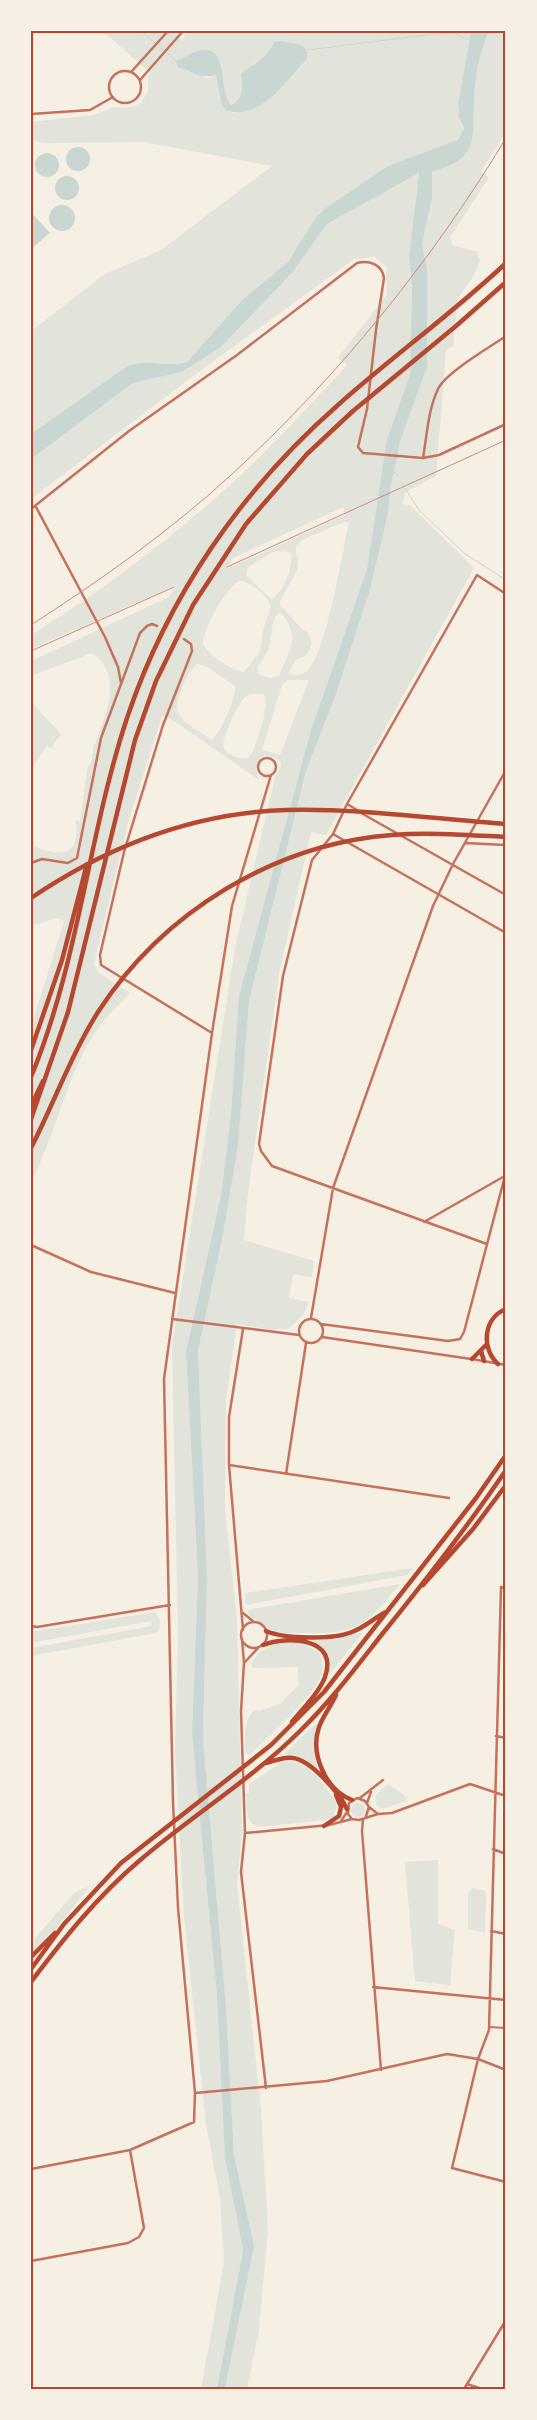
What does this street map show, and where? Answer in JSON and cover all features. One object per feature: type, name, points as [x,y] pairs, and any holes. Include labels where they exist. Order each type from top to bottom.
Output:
[{"type":"highway","points":[[31,1077],[51,1024],[68,965],[112,766],[128,715],[152,654],[185,588],[224,528],[252,492],[311,429],[361,385],[458,306],[506,263]]},
{"type":"highway","points":[[31,1119],[52,1062],[83,959],[130,759],[148,703],[170,651],[212,572],[246,524],[307,454],[353,411],[506,282]]},
{"type":"highway","points":[[31,898],[74,870],[134,842],[173,828],[218,817],[263,812],[322,810],[506,824]]},
{"type":"highway","points":[[31,1148],[79,1046],[114,988],[164,935],[207,901],[242,879],[293,856],[340,843],[392,835],[440,833],[506,837]]},
{"type":"highway","points":[[31,1050],[62,960],[84,874],[92,851]]},
{"type":"highway","points":[[31,1106],[52,1062]]},
{"type":"highway","points":[[472,1359],[482,1352],[486,1344],[491,1322],[499,1312],[506,1309]]},
{"type":"highway","points":[[486,1344],[489,1353],[498,1364]]},
{"type":"highway","points":[[482,1352],[484,1361]]},
{"type":"highway","points":[[484,1361],[489,1353]]},
{"type":"highway","points":[[31,1956],[121,1863],[257,1757],[283,1734],[324,1692],[476,1498],[506,1455]]},
{"type":"highway","points":[[31,1982],[93,1904],[138,1862],[263,1765],[301,1730],[338,1690],[417,1591],[506,1470]]},
{"type":"highway","points":[[417,1591],[473,1529],[506,1485]]},
{"type":"highway","points":[[266,1631],[277,1635],[337,1636],[361,1628],[387,1611]]},
{"type":"highway","points":[[260,1646],[284,1639],[309,1642],[318,1648],[325,1658],[326,1675],[321,1685],[283,1734]]},
{"type":"highway","points":[[338,1690],[318,1728],[318,1758],[324,1775],[345,1796],[352,1800]]},
{"type":"highway","points":[[263,1765],[288,1757],[296,1758],[313,1769],[333,1789],[342,1799],[347,1810]]},
{"type":"highway","points":[[324,1826],[337,1818],[341,1810],[333,1789]]},
{"type":"highway","points":[[31,1969],[64,1924]]},
{"type":"street","points":[[132,71],[140,80],[142,89],[136,100],[124,103],[112,97],[109,86],[112,77],[121,71],[132,71],[168,31]]},
{"type":"street","points":[[140,80],[183,31]]},
{"type":"street","points":[[31,114],[90,110],[112,97]]},
{"type":"street","points":[[31,509],[36,507],[129,431],[237,354],[351,266],[366,262],[380,268],[384,278],[366,416],[358,447],[366,454],[422,458],[439,455],[506,424]]},
{"type":"street","points":[[422,458],[432,406],[438,387],[469,361],[506,336]]},
{"type":"street","points":[[36,507],[105,637],[118,667],[121,684]]},
{"type":"street","points":[[486,1244],[272,1166],[261,1151],[259,1144],[283,976],[312,860],[333,834],[347,804],[477,575],[506,594]]},
{"type":"street","points":[[31,863],[42,858],[68,863],[77,858],[101,738],[140,633],[147,626],[152,624],[157,626]]},
{"type":"street","points":[[184,639],[191,644],[192,650],[162,725],[124,852],[100,955],[101,965],[212,1033]]},
{"type":"street","points":[[31,2169],[130,2150],[194,2122],[194,2093],[178,1908],[174,1829],[164,1379],[212,1033],[232,906],[271,775],[275,771],[274,762],[270,759],[262,760],[259,770],[265,776],[271,775]]},
{"type":"street","points":[[311,1318],[333,1188],[437,894],[506,770]]},
{"type":"street","points":[[347,804],[506,894]]},
{"type":"street","points":[[333,834],[506,933]]},
{"type":"street","points":[[465,843],[506,846]]},
{"type":"street","points":[[311,1318],[321,1324],[448,1341],[460,1339],[464,1332],[503,1177],[506,1172]]},
{"type":"street","points":[[424,1222],[503,1177]]},
{"type":"street","points":[[31,1245],[91,1272],[175,1293]]},
{"type":"street","points":[[299,1335],[301,1323],[311,1318]]},
{"type":"street","points":[[172,1319],[299,1335],[306,1342],[315,1342],[322,1337],[506,1365]]},
{"type":"street","points":[[321,1324],[322,1337]]},
{"type":"street","points":[[243,1329],[229,1416],[229,1465],[242,1611],[244,1663],[241,1711],[245,1833],[241,1872],[266,2088]]},
{"type":"street","points":[[286,1474],[306,1342]]},
{"type":"street","points":[[229,1465],[449,1498]]},
{"type":"street","points":[[506,1589],[501,1587],[488,2027],[478,2059],[452,2168],[506,2182]]},
{"type":"street","points":[[31,1626],[37,1627],[74,1622],[170,1605]]},
{"type":"street","points":[[242,1611],[254,1622],[261,1625],[266,1631],[267,1638],[250,1654],[244,1663]]},
{"type":"street","points":[[243,1630],[247,1625],[254,1622]]},
{"type":"street","points":[[242,1639],[248,1646],[260,1646]]},
{"type":"street","points":[[496,1736],[506,1738]]},
{"type":"street","points":[[341,1821],[352,1800],[360,1798],[383,1780]]},
{"type":"street","points":[[245,1833],[324,1826],[341,1821],[392,1813],[462,1785],[477,1785],[506,1796]]},
{"type":"street","points":[[371,1790],[362,1831],[381,2070]]},
{"type":"street","points":[[360,1798],[378,1814]]},
{"type":"street","points":[[347,1810],[352,1819]]},
{"type":"street","points":[[356,1820],[362,1831]]},
{"type":"street","points":[[493,1849],[506,1854]]},
{"type":"street","points":[[490,1930],[506,1934]]},
{"type":"street","points":[[373,1987],[506,2000]]},
{"type":"street","points":[[488,2027],[506,2028]]},
{"type":"street","points":[[194,2093],[327,2081],[447,2054],[478,2059],[506,2070]]},
{"type":"street","points":[[31,2261],[128,2243],[140,2236],[144,2228],[130,2150]]},
{"type":"street","points":[[464,2389],[506,2320]]},
{"type":"street","points":[[466,2384],[482,2389]]},
{"type":"shaded area","points":[[103,31],[172,31],[182,40],[190,31],[471,31],[458,104],[463,133],[456,142],[388,166],[327,207],[316,217],[288,262],[243,299],[187,362],[179,364],[142,363],[127,366],[31,434],[31,331],[105,274],[161,250],[272,166],[143,142],[46,143],[31,140],[31,122],[94,115],[114,107],[124,108],[139,105],[148,92],[148,76],[150,73]],"holes":[[[272,48],[307,59],[251,109],[234,113],[227,111],[216,75],[206,78],[184,68],[222,63],[224,91],[230,105],[235,102],[242,92],[252,64],[265,58]]]},
{"type":"shaded area","points":[[471,31],[489,31],[477,73],[473,136],[466,154],[458,161],[447,167],[432,171],[432,198],[422,243],[427,270],[427,367],[401,438],[391,485],[388,513],[369,593],[335,697],[306,771],[249,1001],[238,1146],[222,1240],[198,1351],[207,1577],[203,1738],[226,2008],[234,2155],[254,2246],[225,2389],[217,2389],[243,2250],[225,2158],[217,1996],[192,1735],[198,1576],[186,1351],[221,1196],[231,1113],[239,996],[311,730],[367,569],[387,439],[410,374],[412,288],[409,258],[419,173],[327,224],[292,273],[221,347],[182,372],[133,383],[31,459],[31,434],[127,366],[142,363],[179,364],[187,362],[243,299],[288,262],[316,217],[327,207],[388,166],[458,140],[464,129],[459,117],[458,104]]},
{"type":"shaded area","points":[[489,31],[506,31],[506,131],[481,172],[489,177],[450,237],[453,245],[477,252],[480,261],[473,277],[458,298],[453,346],[446,350],[436,476],[406,492],[402,504],[410,505],[474,568],[326,835],[311,832],[280,969],[248,1193],[244,1240],[314,1261],[312,1277],[293,1274],[289,1298],[309,1302],[304,1314],[291,1327],[273,1330],[237,1324],[226,1399],[225,1510],[237,1619],[242,1831],[237,1884],[261,2110],[268,2229],[259,2330],[247,2389],[225,2389],[254,2246],[234,2155],[226,2008],[203,1738],[207,1577],[198,1351],[222,1240],[238,1146],[249,1001],[306,771],[335,697],[369,593],[390,499],[398,447],[409,414],[426,302],[427,270],[422,243],[432,198],[432,170],[458,161],[466,154],[470,146],[473,136],[477,73]]},
{"type":"shaded area","points":[[281,41],[301,45],[307,50],[307,59],[282,87],[262,104],[240,112],[227,111],[222,105],[216,75],[203,76],[178,68],[176,61],[201,50],[210,51],[216,55],[220,62],[227,98],[231,105],[242,92],[241,74],[264,56],[274,42]]},
{"type":"shaded area","points":[[78,147],[87,150],[90,159],[87,168],[78,171],[69,168],[66,159],[69,150]]},
{"type":"shaded area","points":[[42,153],[52,153],[59,160],[59,170],[52,177],[42,177],[35,170],[35,160]]},
{"type":"shaded area","points":[[419,173],[409,258],[412,288],[410,374],[387,439],[367,569],[311,730],[239,996],[231,1113],[221,1196],[186,1351],[198,1576],[192,1735],[217,1996],[225,2158],[243,2250],[217,2389],[201,2389],[224,2263],[220,2199],[206,2124],[184,1917],[175,1751],[178,1633],[172,1346],[235,948],[275,777],[281,766],[280,761],[273,756],[262,756],[256,769],[259,780],[171,719],[162,716],[128,823],[94,963],[98,972],[130,993],[99,1027],[78,1063],[48,1143],[31,1181],[31,1027],[64,921],[57,918],[31,926],[31,845],[60,853],[72,847],[75,841],[75,819],[80,822],[87,770],[92,760],[94,744],[107,708],[110,684],[108,673],[102,663],[92,653],[31,676],[31,661],[169,597],[176,585],[31,649],[31,635],[86,599],[164,541],[238,478],[264,453],[347,365],[338,358],[387,294],[386,267],[375,257],[354,259],[185,382],[31,499],[31,459],[133,383],[182,372],[221,347],[292,273],[327,224]],"holes":[[[343,507],[345,515],[227,569],[233,558]],[[344,522],[349,522],[333,601],[321,644],[307,671],[298,675],[288,673],[296,660],[307,655],[312,643],[308,633],[280,605],[282,597],[298,566],[296,546],[304,539]],[[286,551],[291,553],[291,566],[287,579],[272,600],[246,575],[248,567],[273,552]],[[239,581],[243,582],[258,590],[271,606],[263,630],[260,651],[244,672],[233,669],[221,661],[209,652],[203,643],[211,618],[233,585]],[[278,613],[281,613],[291,630],[292,644],[279,676],[270,678],[260,675],[257,669],[269,649],[274,618]],[[197,664],[206,666],[235,686],[227,714],[220,730],[212,740],[186,723],[177,711],[181,693],[190,672]],[[287,680],[309,680],[280,755],[262,750],[282,685]],[[252,694],[264,694],[265,705],[260,732],[252,753],[248,758],[232,756],[224,748],[223,744],[226,734],[242,700]]]},
{"type":"shaded area","points":[[67,176],[76,179],[79,188],[76,197],[67,200],[58,197],[55,188],[58,179]]},
{"type":"shaded area","points":[[62,205],[71,209],[75,218],[71,227],[62,231],[53,227],[49,218],[53,209]]},
{"type":"shaded area","points":[[31,212],[50,233],[31,249]]},
{"type":"shaded area","points":[[31,702],[61,734],[51,748],[47,746],[31,769]]},
{"type":"shaded area","points":[[413,1568],[407,1575],[246,1605],[245,1593]]},
{"type":"shaded area","points":[[400,1584],[379,1608],[361,1624],[339,1631],[325,1633],[276,1632],[250,1617],[247,1610]]},
{"type":"shaded area","points":[[155,1612],[160,1619],[159,1630],[156,1633],[31,1656],[31,1648],[152,1626],[151,1621],[31,1643],[31,1632]]},
{"type":"shaded area","points":[[360,1632],[362,1634],[329,1675],[328,1658],[324,1650],[311,1639],[342,1638]]},
{"type":"shaded area","points":[[281,1642],[299,1643],[317,1651],[323,1663],[322,1673],[316,1685],[299,1706],[249,1756],[245,1751],[245,1734],[246,1724],[250,1715],[254,1710],[260,1711],[281,1703],[298,1685],[298,1667],[253,1668],[251,1665],[259,1653]]},
{"type":"shaded area","points":[[317,1722],[314,1745],[318,1769],[302,1758],[283,1756]]},
{"type":"shaded area","points":[[284,1761],[301,1765],[315,1775],[337,1803],[334,1819],[259,1827],[251,1822],[247,1814],[246,1804],[249,1784]]},
{"type":"shaded area","points":[[388,1784],[405,1796],[406,1801],[382,1809],[377,1806],[375,1796]]},
{"type":"shaded area","points":[[358,1803],[363,1805],[365,1810],[363,1815],[358,1817],[353,1815],[351,1810],[353,1805]]},
{"type":"shaded area","points":[[438,1860],[438,1924],[455,1930],[450,1985],[415,1981],[405,1862]]},
{"type":"shaded area","points":[[90,1886],[31,1960],[31,1943],[74,1893]]},
{"type":"shaded area","points":[[472,1888],[486,1891],[485,1933],[468,1929],[468,1894]]},
{"type":"waterway","points":[[141,31],[176,61]]},
{"type":"waterway","points":[[307,50],[434,34],[453,33],[471,41]]},
{"type":"waterway","points":[[394,471],[398,476]]},
{"type":"waterway","points":[[401,482],[419,510],[464,553],[506,580]]},
{"type":"railway","points":[[31,625],[109,573],[184,516],[270,438],[308,399],[381,316],[447,229],[506,138]]},
{"type":"railway","points":[[227,567],[506,440]]},
{"type":"railway","points":[[31,651],[174,587]]}]
